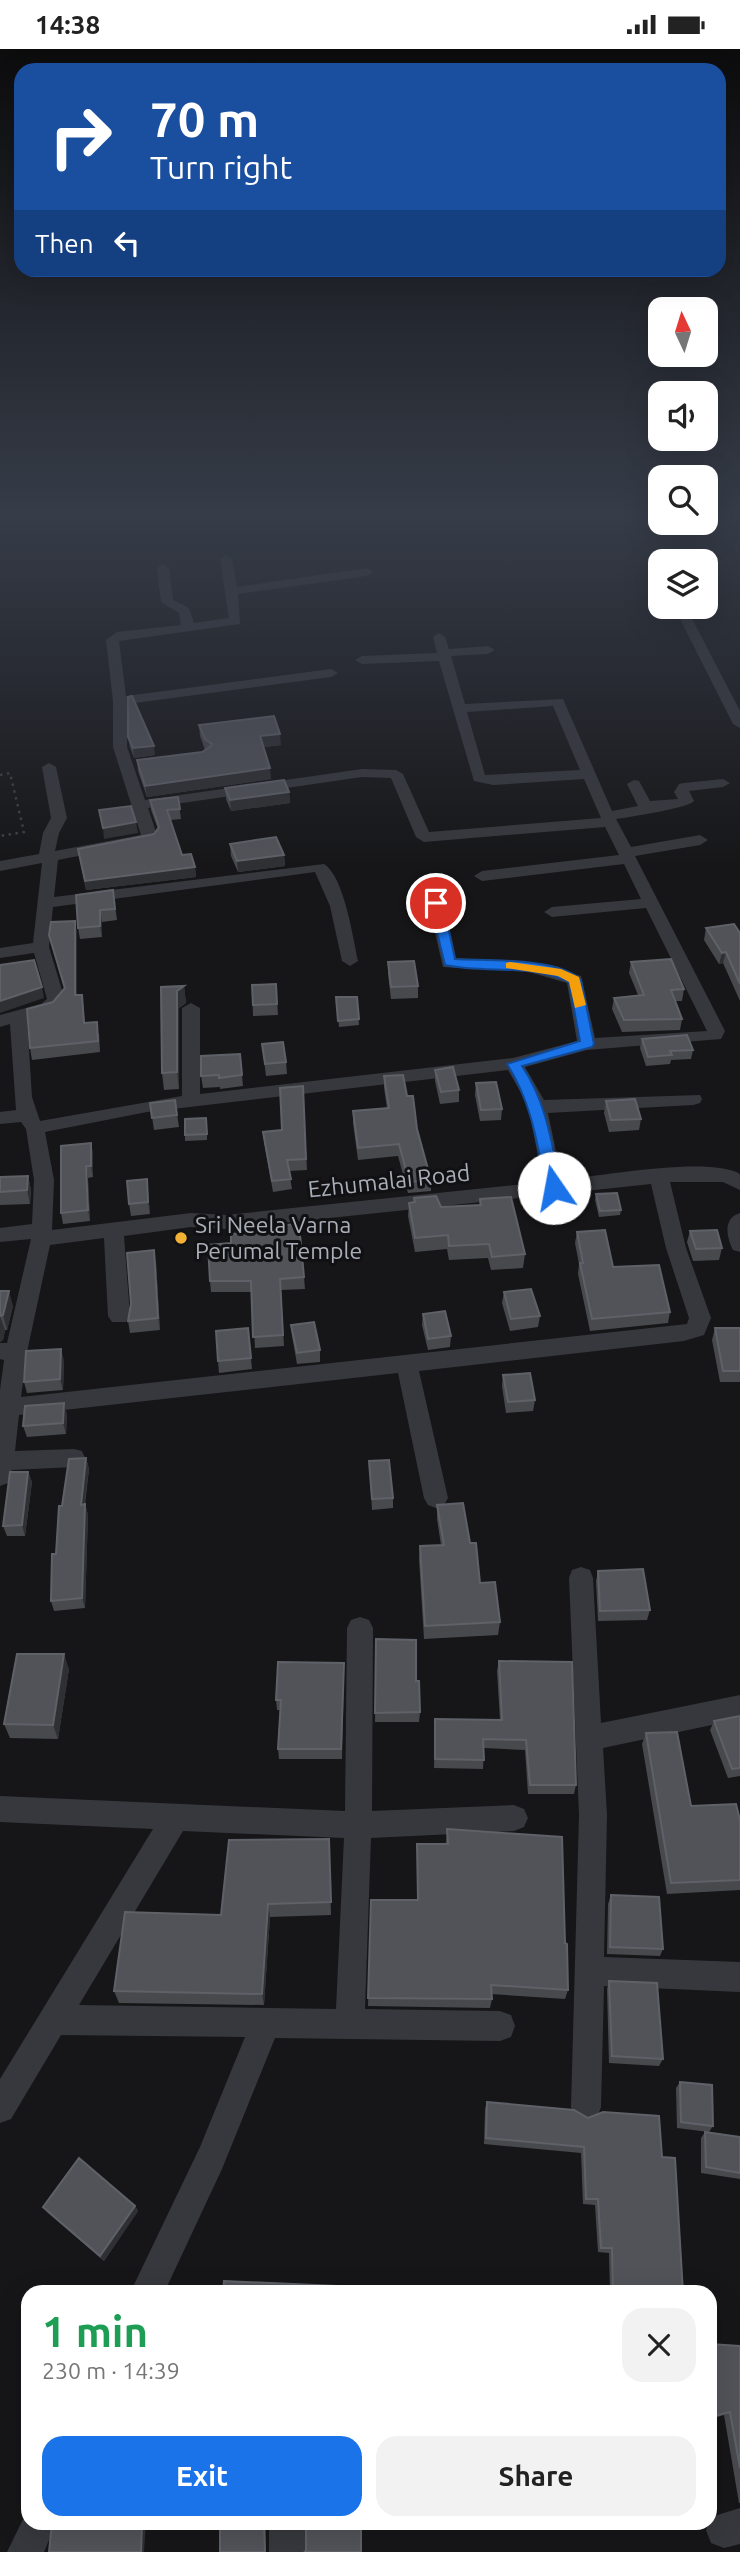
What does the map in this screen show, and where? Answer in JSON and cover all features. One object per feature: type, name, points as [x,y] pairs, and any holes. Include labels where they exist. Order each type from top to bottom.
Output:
[{"type":"street","points":[[0,866],[150,838],[131,765],[120,747],[120,701],[112,640],[117,636],[136,634]]},
{"type":"street","points":[[694,634],[740,724]]},
{"type":"street","points":[[439,637],[479,778],[493,781],[589,774]]},
{"type":"street","points":[[362,660],[488,650]]},
{"type":"street","points":[[120,701],[331,673]]},
{"type":"street","points":[[0,1118],[31,1121],[513,1064],[587,1044],[715,1035],[710,1016],[691,976],[608,819],[558,702],[458,709]]},
{"type":"street","points":[[49,767],[59,818],[51,834],[41,947],[56,1000],[47,1008],[9,1019],[44,1180],[42,1235],[8,1351],[9,1407],[1,1469],[74,1458]]},
{"type":"street","points":[[140,805],[390,772],[396,774],[424,837],[608,819],[645,811],[634,784]]},
{"type":"street","points":[[645,806],[684,803],[687,801],[681,792],[684,787],[723,783]]},
{"type":"street","points":[[482,876],[626,856],[700,840]]},
{"type":"street","points":[[46,903],[318,867],[323,870],[338,906],[350,961]]},
{"type":"street","points":[[552,912],[650,902]]},
{"type":"street","points":[[436,903],[449,963],[523,967],[561,973],[575,980],[587,1044]]},
{"type":"street","points":[[0,953],[41,947]]},
{"type":"street","points":[[191,1008],[191,1101]]},
{"type":"street","points":[[513,1064],[530,1088],[554,1188]]},
{"type":"street","points":[[536,1107],[693,1099]]},
{"type":"street","name":"Ezhumalai Road","points":[[0,1235],[42,1235],[191,1220],[226,1222],[692,1173],[727,1175],[740,1183]]},
{"type":"street","points":[[9,1407],[684,1333],[696,1329],[700,1318],[676,1248],[659,1176]]},
{"type":"street","points":[[22,1180],[44,1180]]},
{"type":"street","points":[[740,1220],[737,1222],[740,1245]]},
{"type":"street","points":[[113,1229],[119,1316]]},
{"type":"street","points":[[407,1364],[436,1498]]},
{"type":"street","points":[[581,1578],[593,1815],[586,2108]]},
{"type":"street","points":[[350,2025],[358,1825],[360,1628]]},
{"type":"street","points":[[589,1738],[740,1707]]},
{"type":"street","points":[[0,1809],[358,1825],[514,1818]]},
{"type":"street","points":[[0,2108],[175,1818]]},
{"type":"street","points":[[591,1971],[740,1977]]},
{"type":"street","points":[[53,2020],[500,2026]]},
{"type":"street","points":[[150,2285],[211,2158],[266,2024]]},
{"type":"street","points":[[25,2552],[35,2530]]},
{"type":"street","points":[[287,2530],[287,2552]]},
{"type":"path","points":[[0,775],[10,773],[24,832],[0,837]]},
{"type":"building","points":[[132,696],[154,746],[133,748],[128,737],[128,697]]},
{"type":"building","points":[[274,716],[280,734],[260,736],[270,768],[145,786],[137,760],[202,752],[212,744],[205,739],[199,725]]},
{"type":"building","points":[[284,780],[289,792],[230,800],[225,788]]},
{"type":"building","points":[[178,797],[180,809],[167,810],[182,855],[191,854],[195,867],[85,881],[78,849],[154,834],[159,827],[150,800]]},
{"type":"building","points":[[131,806],[136,822],[103,828],[99,810]]},
{"type":"building","points":[[276,837],[284,855],[237,861],[230,844]]},
{"type":"building","points":[[113,890],[115,909],[100,910],[100,926],[78,928],[76,895]]},
{"type":"building","points":[[75,921],[75,995],[82,995],[84,1023],[97,1022],[98,1041],[30,1048],[27,1009],[53,1002],[65,988],[49,935],[51,922]]},
{"type":"building","points":[[734,924],[740,933],[740,984],[726,952],[722,953],[706,928]]},
{"type":"building","points":[[671,959],[684,989],[671,990],[682,1019],[624,1020],[614,998],[644,995],[631,962]]},
{"type":"building","points":[[34,960],[42,987],[0,1001],[0,965]]},
{"type":"building","points":[[414,961],[418,986],[391,987],[388,962]]},
{"type":"building","points":[[276,984],[277,1004],[253,1005],[252,985]]},
{"type":"building","points":[[184,986],[177,991],[177,1072],[162,1073],[161,987]]},
{"type":"building","points":[[336,997],[357,997],[359,1019],[338,1021]]},
{"type":"building","points":[[687,1035],[693,1050],[670,1051],[672,1055],[648,1057],[642,1039]]},
{"type":"building","points":[[283,1042],[286,1062],[265,1064],[262,1044]]},
{"type":"building","points":[[240,1054],[242,1075],[219,1078],[219,1075],[201,1076],[201,1056]]},
{"type":"building","points":[[453,1067],[459,1090],[441,1092],[435,1070]]},
{"type":"building","points":[[403,1075],[407,1096],[413,1096],[417,1129],[431,1180],[409,1182],[399,1144],[358,1148],[353,1111],[389,1108],[384,1076]]},
{"type":"building","points":[[496,1082],[502,1109],[481,1110],[476,1083]]},
{"type":"building","points":[[303,1086],[306,1159],[287,1160],[291,1179],[272,1181],[263,1132],[282,1130],[280,1088]]},
{"type":"building","points":[[635,1099],[641,1119],[611,1120],[606,1101]]},
{"type":"building","points":[[175,1100],[177,1115],[152,1118],[150,1103]]},
{"type":"building","points":[[206,1118],[207,1134],[185,1135],[185,1119]]},
{"type":"building","points":[[91,1143],[91,1166],[86,1166],[88,1210],[61,1213],[61,1146]]},
{"type":"building","points":[[28,1176],[27,1190],[0,1192],[0,1177]]},
{"type":"building","points":[[147,1179],[148,1202],[129,1204],[127,1181]]},
{"type":"building","points":[[617,1193],[621,1210],[600,1211],[596,1194]]},
{"type":"building","points":[[436,1196],[441,1207],[481,1205],[480,1199],[511,1197],[525,1254],[492,1257],[489,1244],[449,1246],[448,1235],[415,1238],[409,1203],[415,1202],[414,1198]]},
{"type":"building","points":[[299,1224],[304,1277],[280,1279],[283,1335],[253,1337],[251,1281],[210,1281],[208,1245],[231,1243],[231,1234],[272,1231],[271,1226]]},
{"type":"building","points":[[605,1230],[613,1267],[659,1265],[670,1312],[592,1319],[580,1263],[583,1263],[577,1232]]},
{"type":"building","points":[[717,1230],[722,1248],[696,1249],[690,1231]]},
{"type":"building","points":[[154,1250],[158,1318],[128,1321],[131,1304],[127,1253]]},
{"type":"building","points":[[531,1289],[540,1316],[511,1319],[504,1292]]},
{"type":"building","points":[[0,1291],[9,1291],[3,1315],[0,1316]]},
{"type":"building","points":[[445,1311],[451,1336],[428,1339],[423,1314]]},
{"type":"building","points":[[314,1322],[320,1350],[297,1353],[291,1325]]},
{"type":"building","points":[[248,1328],[251,1358],[218,1361],[216,1331]]},
{"type":"building","points":[[715,1328],[740,1328],[740,1371],[723,1371]]},
{"type":"building","points":[[61,1349],[60,1379],[24,1382],[26,1351]]},
{"type":"building","points":[[530,1373],[535,1400],[508,1402],[503,1375]]},
{"type":"building","points":[[64,1403],[63,1423],[23,1426],[25,1406]]},
{"type":"building","points":[[86,1458],[81,1505],[85,1504],[82,1598],[51,1601],[52,1554],[56,1554],[59,1506],[62,1506],[69,1459]]},
{"type":"building","points":[[389,1460],[393,1498],[372,1499],[369,1461]]},
{"type":"building","points":[[10,1472],[28,1472],[22,1525],[3,1526]]},
{"type":"building","points":[[463,1503],[470,1543],[476,1543],[480,1583],[495,1582],[500,1622],[425,1626],[420,1546],[444,1545],[437,1505]]},
{"type":"building","points":[[643,1569],[650,1610],[600,1611],[598,1571]]},
{"type":"building","points":[[376,1639],[416,1640],[416,1681],[419,1681],[420,1712],[375,1713]]},
{"type":"building","points":[[17,1654],[64,1654],[53,1725],[4,1724]]},
{"type":"building","points":[[499,1661],[572,1662],[576,1785],[530,1785],[526,1740],[483,1739],[484,1760],[435,1759],[435,1719],[502,1720]]},
{"type":"building","points":[[278,1662],[344,1663],[341,1749],[278,1749],[281,1700],[276,1700]]},
{"type":"building","points":[[740,1716],[740,1768],[732,1769],[714,1721]]},
{"type":"building","points":[[677,1732],[691,1806],[736,1804],[740,1820],[740,1880],[671,1883],[646,1733]]},
{"type":"building","points":[[447,1829],[562,1837],[568,1990],[491,1985],[492,1999],[368,1998],[371,1900],[418,1900],[417,1844],[448,1844]]},
{"type":"building","points":[[329,1839],[331,1902],[268,1904],[262,1994],[114,1991],[125,1912],[221,1915],[229,1840]]},
{"type":"building","points":[[611,1895],[659,1897],[663,1949],[610,1947]]},
{"type":"building","points":[[609,1981],[657,1983],[663,2059],[612,2056]]},
{"type":"building","points":[[680,2082],[712,2085],[713,2126],[681,2122]]},
{"type":"building","points":[[487,2102],[574,2110],[588,2118],[603,2112],[659,2116],[662,2157],[675,2158],[683,2285],[613,2285],[612,2248],[601,2248],[598,2199],[586,2199],[584,2147],[486,2138]]},
{"type":"building","points":[[705,2132],[740,2137],[740,2173],[706,2167]]},
{"type":"building","points":[[79,2158],[135,2206],[100,2256],[43,2207]]},
{"type":"building","points":[[224,2281],[314,2285],[224,2285]]},
{"type":"building","points":[[717,2344],[740,2346],[740,2468],[730,2412],[717,2415]]},
{"type":"building","points":[[51,2530],[142,2530],[141,2552],[49,2552]]},
{"type":"building","points":[[220,2530],[264,2530],[265,2552],[220,2552]]},
{"type":"building","points":[[306,2530],[361,2530],[361,2552],[304,2552]]},
{"type":"slow traffic","points":[[510,966],[561,973],[575,980],[580,1005]]},
{"type":"place","name":"Sri Neela Varna Perumal Temple","points":[[181,1238]]},
{"type":"route","points":[[436,903],[449,963],[523,967],[561,973],[575,980],[587,1044],[513,1064],[530,1088],[554,1188]]}]
